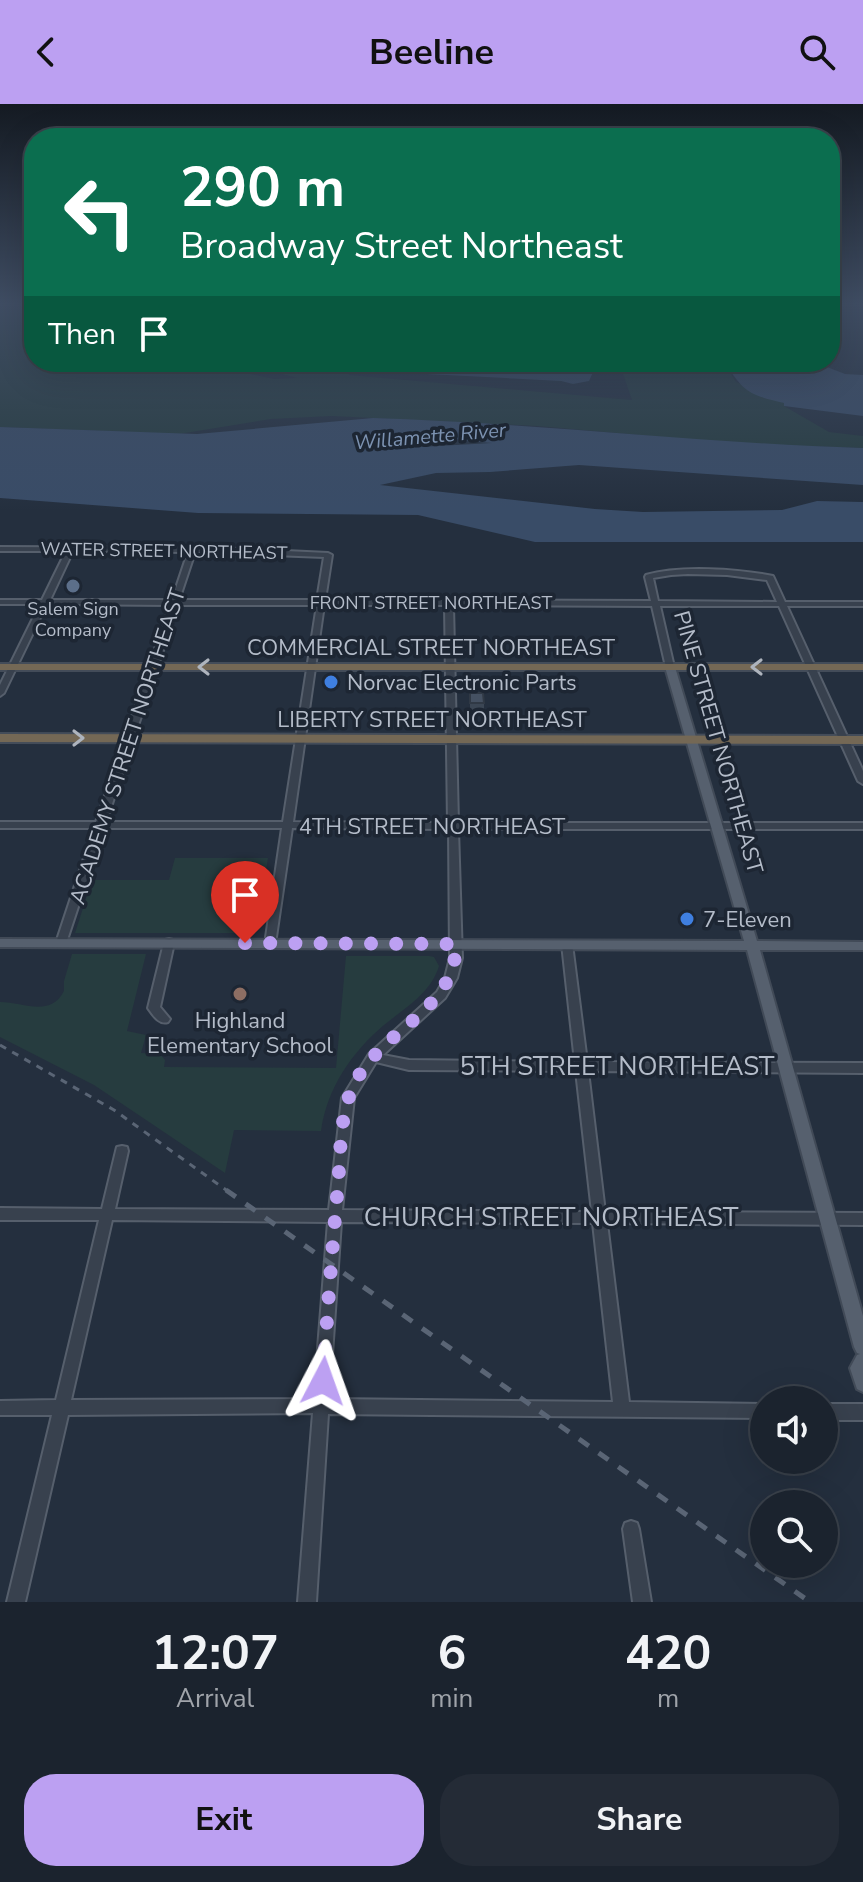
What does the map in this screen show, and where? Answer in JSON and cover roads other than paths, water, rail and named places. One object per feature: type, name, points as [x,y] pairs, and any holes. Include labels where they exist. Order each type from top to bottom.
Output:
[{"type":"highway","name":"COMMERCIAL STREET NORTHEAST","points":[[7,667],[863,667]]},
{"type":"highway","name":"LIBERTY STREET NORTHEAST","points":[[0,738],[863,740]]},
{"type":"main road","name":"PINE STREET NORTHEAST","points":[[670,667],[718,826],[863,1347]]},
{"type":"main road","points":[[0,943],[863,946]]},
{"type":"main road","points":[[863,1361],[859,1368],[863,1383]]},
{"type":"street","name":"WATER STREET NORTHEAST","points":[[0,549],[192,550],[328,555],[319,602]]},
{"type":"street","points":[[0,693],[7,667],[71,549]]},
{"type":"street","name":"ACADEMY STREET NORTHEAST","points":[[61,943],[192,550]]},
{"type":"street","name":"PINE STREET NORTHEAST","points":[[670,667],[648,581],[659,572],[770,578],[782,604]]},
{"type":"street","name":"FRONT STREET NORTHEAST","points":[[0,602],[863,604]]},
{"type":"street","points":[[270,944],[319,602]]},
{"type":"street","points":[[307,1602],[335,1216],[348,1098],[373,1057],[441,995],[455,966],[449,602]]},
{"type":"street","points":[[782,604],[863,781]]},
{"type":"street","name":"4TH STREET NORTHEAST","points":[[0,825],[863,826]]},
{"type":"street","points":[[164,1019],[154,1008],[169,943]]},
{"type":"street","points":[[567,944],[579,1066],[622,1409]]},
{"type":"street","name":"5TH STREET NORTHEAST","points":[[373,1057],[409,1065],[863,1068]]},
{"type":"street","points":[[16,1602],[122,1151]]},
{"type":"street","name":"CHURCH STREET NORTHEAST","points":[[0,1214],[863,1219]]},
{"type":"street","points":[[0,1408],[321,1406],[750,1411]]},
{"type":"street","points":[[838,1412],[863,1412]]},
{"type":"street","points":[[631,1529],[642,1602]]},
{"type":"water","points":[[402,372],[593,372],[589,381],[573,384]]},
{"type":"water","points":[[731,372],[840,372],[863,375],[863,416],[784,406],[784,403],[748,390]]},
{"type":"water","name":"Willamette River","points":[[373,418],[863,448],[863,485],[579,465],[436,473],[380,485],[643,512],[782,510],[817,501],[863,502],[863,542],[535,542],[418,515],[198,513],[0,498],[0,427],[197,434]],"holes":[[[400,436],[492,443],[383,449],[395,448],[383,446],[402,439]]]},
{"type":"railway","points":[[0,1045],[114,1110],[229,1192]]},
{"type":"railway","points":[[226,1190],[810,1602]]},
{"type":"place","name":"Salem Sign Company","points":[[73,586]]},
{"type":"place","name":"Norvac Electronic Parts","points":[[331,682]]},
{"type":"place","name":"7-Eleven","points":[[687,919]]},
{"type":"place","name":"Highland Elementary School","points":[[240,994]]}]
